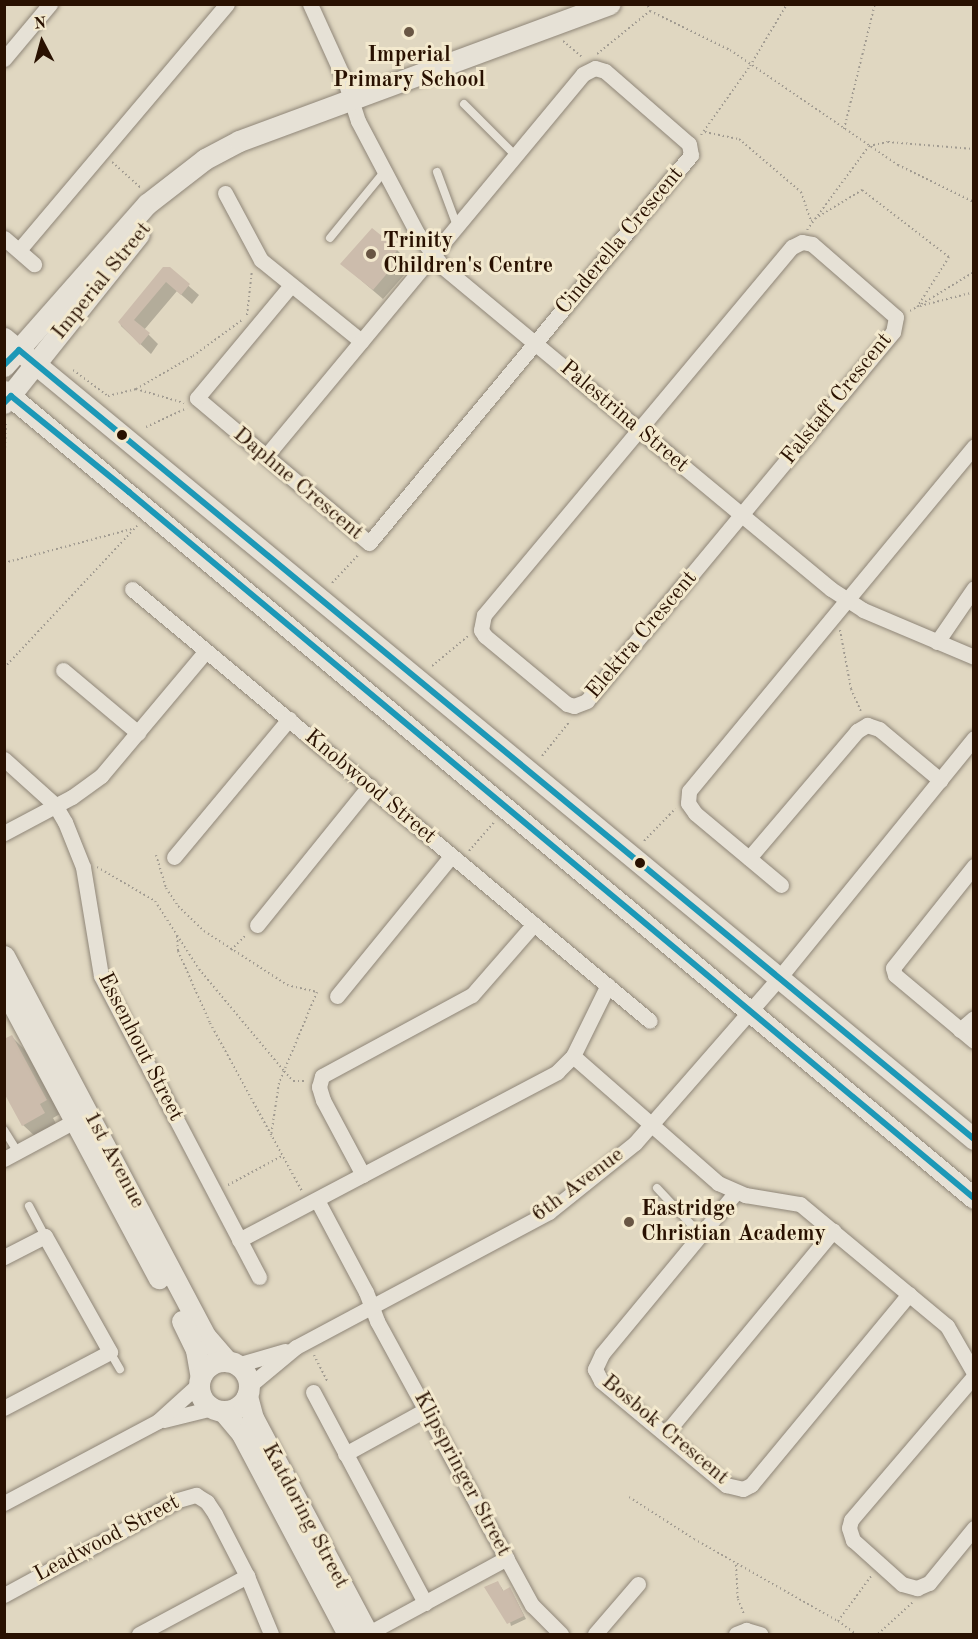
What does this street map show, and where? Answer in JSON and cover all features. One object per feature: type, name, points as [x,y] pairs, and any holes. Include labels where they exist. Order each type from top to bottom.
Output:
[{"type":"street","points":[[4,59],[50,4]]},
{"type":"street","points":[[19,250],[227,4]]},
{"type":"street","name":"Palestrina Street","points":[[310,4],[358,121],[430,253],[742,516],[848,600],[974,657]]},
{"type":"street","name":"Imperial Street","points":[[4,366],[12,344],[147,204],[153,194],[218,152],[609,4]]},
{"type":"street","points":[[266,456],[430,253],[591,65]]},
{"type":"street","name":"Cinderella Crescent","points":[[535,343],[691,155],[689,144],[605,71],[591,65]]},
{"type":"street","points":[[225,193],[255,252],[291,285],[361,341]]},
{"type":"street","name":"Imperial Street","points":[[7,403],[157,212],[153,194]]},
{"type":"street","points":[[4,238],[34,264]]},
{"type":"street","points":[[481,630],[484,615],[792,247],[802,242]]},
{"type":"street","name":"Falstaff Crescent","points":[[742,516],[893,332],[896,317],[812,244],[802,242]]},
{"type":"street","name":"Daphne Crescent","points":[[291,285],[252,321],[197,398],[369,543],[535,343]]},
{"type":"street","points":[[12,344],[974,1139]]},
{"type":"street","points":[[7,403],[751,1010],[974,1198]]},
{"type":"street","points":[[781,885],[694,813],[688,803],[689,791],[974,447]]},
{"type":"street","name":"Elektra Crescent","points":[[481,630],[574,706],[587,701],[742,516]]},
{"type":"street","points":[[937,642],[974,588]]},
{"type":"street","name":"Knobwood Street","points":[[132,589],[650,1021]]},
{"type":"street","points":[[4,833],[56,805],[101,776],[206,651]]},
{"type":"street","points":[[63,670],[138,733]]},
{"type":"street","points":[[174,857],[289,719]]},
{"type":"street","points":[[749,858],[857,731],[867,725],[879,729],[940,780]]},
{"type":"street","name":"6th Avenue","points":[[248,1391],[296,1347],[549,1212],[600,1174],[653,1125],[778,978],[974,738]]},
{"type":"street","points":[[4,759],[56,805]]},
{"type":"street","points":[[257,925],[369,786]]},
{"type":"street","name":"Essenhout Street","points":[[56,805],[83,867],[101,976],[259,1277]]},
{"type":"street","points":[[337,996],[455,859]]},
{"type":"street","points":[[974,866],[893,968],[895,975],[974,1041]]},
{"type":"street","points":[[363,1175],[323,1100],[319,1087],[322,1076],[472,995],[534,924]]},
{"type":"street","name":"1st Avenue","points":[[4,956],[194,1343],[200,1380]]},
{"type":"street","points":[[239,1240],[557,1072],[573,1056],[608,985]]},
{"type":"street","name":"1st Avenue","points":[[4,988],[82,1117],[206,1337],[232,1363]]},
{"type":"street","points":[[960,1030],[974,1017]]},
{"type":"street","points":[[573,1056],[718,1183],[736,1192],[800,1204],[947,1326],[974,1375],[851,1520],[853,1540],[903,1584],[917,1588],[929,1583],[974,1528]]},
{"type":"street","points":[[11,1155],[82,1117]]},
{"type":"street","name":"Bosbok Crescent","points":[[736,1192],[596,1365],[601,1381],[726,1485],[743,1489],[751,1485],[909,1294]]},
{"type":"street","name":"Klipspringer Street","points":[[313,1202],[372,1306],[532,1605],[561,1635]]},
{"type":"street","points":[[665,1434],[833,1231]]},
{"type":"street","points":[[4,1257],[45,1236],[110,1352],[4,1408]]},
{"type":"street","name":"6th Avenue","points":[[232,1363],[296,1347]]},
{"type":"street","points":[[4,1503],[158,1421],[213,1364],[232,1363],[247,1375],[248,1391],[237,1407],[158,1421]]},
{"type":"street","points":[[200,1380],[202,1398],[218,1409]]},
{"type":"street","name":"Katdoring Street","points":[[248,1391],[253,1418],[368,1634]]},
{"type":"street","points":[[313,1392],[425,1603]]},
{"type":"street","name":"Katdoring Street","points":[[218,1409],[242,1434],[348,1635]]},
{"type":"street","points":[[345,1454],[427,1410]]},
{"type":"street","name":"Leadwood Street","points":[[4,1595],[190,1495],[207,1502],[247,1576],[271,1635]]},
{"type":"street","points":[[368,1634],[507,1558]]},
{"type":"street","points":[[140,1635],[247,1576]]},
{"type":"street","points":[[595,1635],[638,1584]]},
{"type":"lane","points":[[464,104],[514,154]]},
{"type":"lane","points":[[330,238],[384,172]]},
{"type":"lane","points":[[437,172],[456,223]]},
{"type":"lane","points":[[4,1130],[11,1155]]},
{"type":"lane","points":[[657,1188],[701,1235]]},
{"type":"lane","points":[[29,1206],[45,1236]]},
{"type":"lane","points":[[110,1352],[120,1369]]},
{"type":"path","points":[[689,144],[705,132],[750,66],[787,4]]},
{"type":"path","points":[[844,129],[875,4]]},
{"type":"path","points":[[648,6],[650,11],[730,50],[750,66],[898,165],[974,202]]},
{"type":"path","points":[[561,39],[591,65],[650,11]]},
{"type":"path","points":[[705,132],[739,139],[801,192],[811,221]]},
{"type":"path","points":[[802,242],[811,221],[869,146],[888,142],[974,149]]},
{"type":"path","points":[[107,158],[153,194]]},
{"type":"path","points":[[811,221],[862,190],[949,257],[917,307]]},
{"type":"path","points":[[73,370],[108,396],[136,389],[252,321],[251,264]]},
{"type":"path","points":[[896,317],[917,307],[974,272]]},
{"type":"path","points":[[917,307],[974,292]]},
{"type":"path","points":[[136,389],[190,406],[146,427]]},
{"type":"path","points":[[4,479],[7,403]]},
{"type":"path","points":[[4,668],[139,524]]},
{"type":"path","points":[[4,563],[133,529]]},
{"type":"path","points":[[333,583],[369,543]]},
{"type":"path","points":[[837,611],[851,689],[867,725]]},
{"type":"path","points":[[432,666],[466,637],[481,630]]},
{"type":"path","points":[[542,756],[570,720],[574,706]]},
{"type":"path","points":[[644,841],[676,808],[688,803]]},
{"type":"path","points":[[455,859],[495,821]]},
{"type":"path","points":[[156,855],[166,888],[177,906],[231,950],[287,985],[317,992],[284,1071],[271,1136]]},
{"type":"path","points":[[94,865],[155,901],[199,969],[293,1081]]},
{"type":"path","points":[[231,950],[257,925]]},
{"type":"path","points":[[177,935],[178,951],[210,1023],[282,1156],[313,1202]]},
{"type":"path","points":[[215,1192],[282,1156]]},
{"type":"path","points":[[312,1352],[328,1382]]},
{"type":"path","points":[[629,1497],[735,1564],[838,1621],[855,1635]]},
{"type":"path","points":[[735,1564],[738,1599],[747,1633]]},
{"type":"path","points":[[838,1621],[881,1565]]},
{"type":"path","points":[[878,1635],[915,1600],[917,1588]]},
{"type":"path","points":[[4,1629],[7,1635]]},
{"type":"building","name":"Trinity Children's Centre","points":[[372,228],[398,249],[391,259],[396,263],[373,290],[340,264]]},
{"type":"building","points":[[163,267],[170,267],[190,284],[181,295],[166,282],[134,320],[150,333],[140,345],[118,322]]},
{"type":"building","points":[[12,1035],[47,1100],[40,1104],[45,1113],[22,1126],[4,1093],[4,1039]]},
{"type":"building","points":[[498,1581],[503,1591],[510,1587],[524,1616],[507,1624],[484,1587]]},
{"type":"transit line","points":[[4,365],[19,350],[974,1139]]},
{"type":"transit line","points":[[4,403],[11,396],[129,492],[974,1198]]},
{"type":"place","name":"Imperial Primary School","points":[[409,32]]},
{"type":"place","name":"Trinity Children's Centre","points":[[371,254]]},
{"type":"place","name":"Eastridge Christian Academy","points":[[629,1222]]}]
